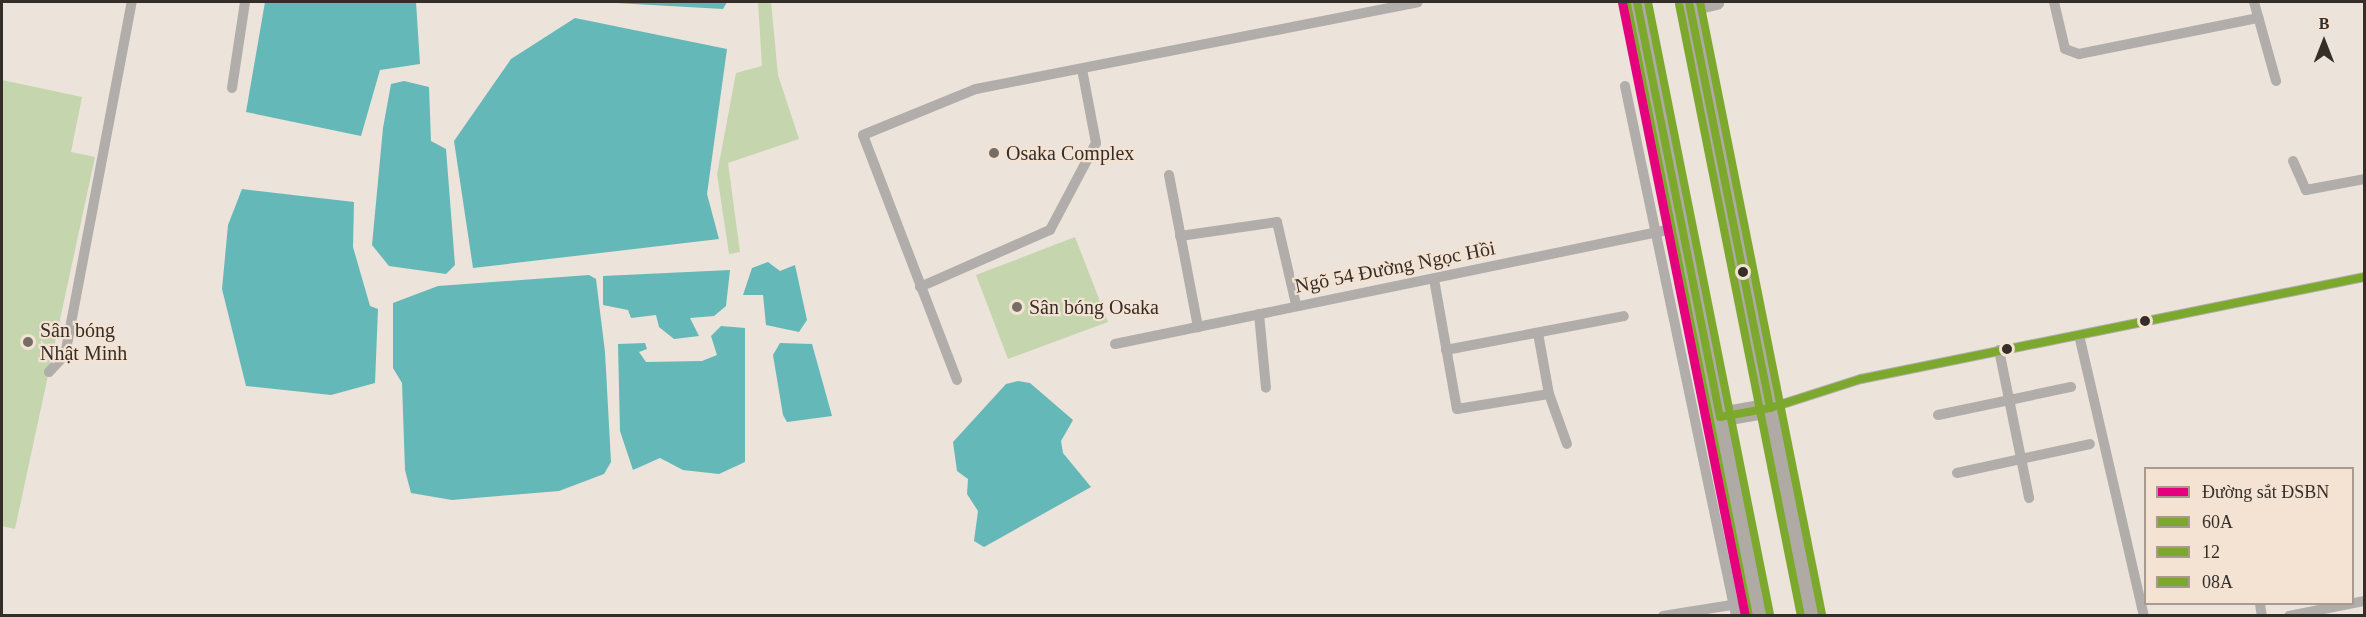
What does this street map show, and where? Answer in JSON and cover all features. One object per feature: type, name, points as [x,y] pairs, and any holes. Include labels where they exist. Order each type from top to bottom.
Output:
[{"type":"highway","points":[[1637,2],[1758,608]]},
{"type":"highway","points":[[1690,5],[1812,615]]},
{"type":"highway","points":[[1720,417],[1770,408]]},
{"type":"street","points":[[49,372],[65,355],[132,2]]},
{"type":"street","points":[[232,88],[245,2]]},
{"type":"street","points":[[957,380],[863,135],[976,89],[1418,2]]},
{"type":"street","points":[[1690,5],[1716,2]]},
{"type":"street","points":[[2054,2],[2065,49],[2079,54],[2258,18]]},
{"type":"street","points":[[2254,2],[2276,81]]},
{"type":"street","points":[[920,287],[1050,230],[1096,143],[1082,69]]},
{"type":"street","points":[[1625,86],[1736,615]]},
{"type":"street","points":[[2293,161],[2306,190],[2364,179]]},
{"type":"street","points":[[1169,175],[1198,327]]},
{"type":"street","points":[[1180,236],[1276,222],[1296,304]]},
{"type":"street","name":"Ngõ 54 Đường Ngọc Hồi","points":[[1115,344],[1296,304],[1434,279],[1682,227]]},
{"type":"street","points":[[1770,408],[1861,379],[2364,278]]},
{"type":"street","points":[[1434,279],[1457,409],[1549,394]]},
{"type":"street","points":[[1259,314],[1266,388]]},
{"type":"street","points":[[1446,350],[1624,316]]},
{"type":"street","points":[[1538,333],[1549,394],[1567,444]]},
{"type":"street","points":[[2079,335],[2145,615]]},
{"type":"street","points":[[1999,350],[2029,498]]},
{"type":"street","points":[[1938,415],[2071,387]]},
{"type":"street","points":[[1957,473],[2021,462],[2090,444]]},
{"type":"street","points":[[1662,615],[1733,602],[1758,608]]},
{"type":"street","points":[[2289,615],[2343,605]]},
{"type":"green space","points":[[758,2],[771,2],[778,75],[799,139],[728,163],[740,252],[729,254],[717,174],[736,73],[762,66]]},
{"type":"green space","name":"Sân bóng Nhật Minh","points":[[2,80],[82,97],[71,152],[95,157],[15,529],[2,526]]},
{"type":"green space","points":[[1075,237],[1108,322],[1008,359],[976,275]]},
{"type":"water","points":[[265,2],[416,2],[420,64],[380,70],[361,136],[246,112]]},
{"type":"water","points":[[598,2],[727,2],[723,9]]},
{"type":"water","points":[[575,18],[727,49],[707,194],[719,239],[473,268],[454,141],[511,59]]},
{"type":"water","points":[[404,81],[429,87],[431,141],[446,149],[455,265],[446,274],[389,266],[372,245],[383,128],[391,84]]},
{"type":"water","points":[[242,189],[354,202],[353,247],[370,306],[378,309],[375,383],[331,395],[246,386],[222,289],[228,225]]},
{"type":"water","points":[[768,262],[780,271],[795,265],[807,320],[799,332],[766,325],[763,295],[743,295],[752,268]]},
{"type":"water","points":[[730,270],[726,306],[714,316],[690,318],[699,336],[674,339],[659,327],[656,315],[631,318],[628,310],[603,305],[603,276]]},
{"type":"water","points":[[589,275],[596,279],[605,352],[611,462],[604,474],[559,491],[452,500],[411,493],[405,470],[402,383],[393,368],[393,303],[438,286]]},
{"type":"water","points":[[721,326],[745,328],[745,462],[719,474],[683,470],[660,458],[633,470],[620,431],[618,344],[645,343],[647,349],[639,352],[646,362],[702,361],[717,355],[711,336]]},
{"type":"water","points":[[780,343],[812,344],[832,416],[787,422],[783,415],[773,355]]},
{"type":"water","points":[[1018,381],[1030,383],[1073,420],[1061,441],[1063,453],[1091,487],[984,547],[974,541],[978,511],[967,494],[968,479],[957,471],[953,442],[1006,384]]},
{"type":"rail line","name":"ĐSBN","points":[[1622,2],[1745,616]]},
{"type":"transit line","name":"60A","points":[[1637,2],[1720,417],[1770,408],[1861,379],[2364,277]]},
{"type":"transit line","name":"08A","points":[[1648,2],[1770,614]]},
{"type":"transit line","name":"60A","points":[[1689,2],[1770,408]]},
{"type":"transit line","name":"08A","points":[[1700,2],[1822,614]]},
{"type":"transit line","name":"12","points":[[1627,4],[1749,616]]},
{"type":"transit line","name":"12","points":[[1679,4],[1801,616]]},
{"type":"place","name":"Osaka Complex","points":[[994,153]]},
{"type":"place","name":"Sân bóng Osaka","points":[[1017,307]]},
{"type":"place","name":"Sân bóng Nhật Minh","points":[[28,342]]}]
